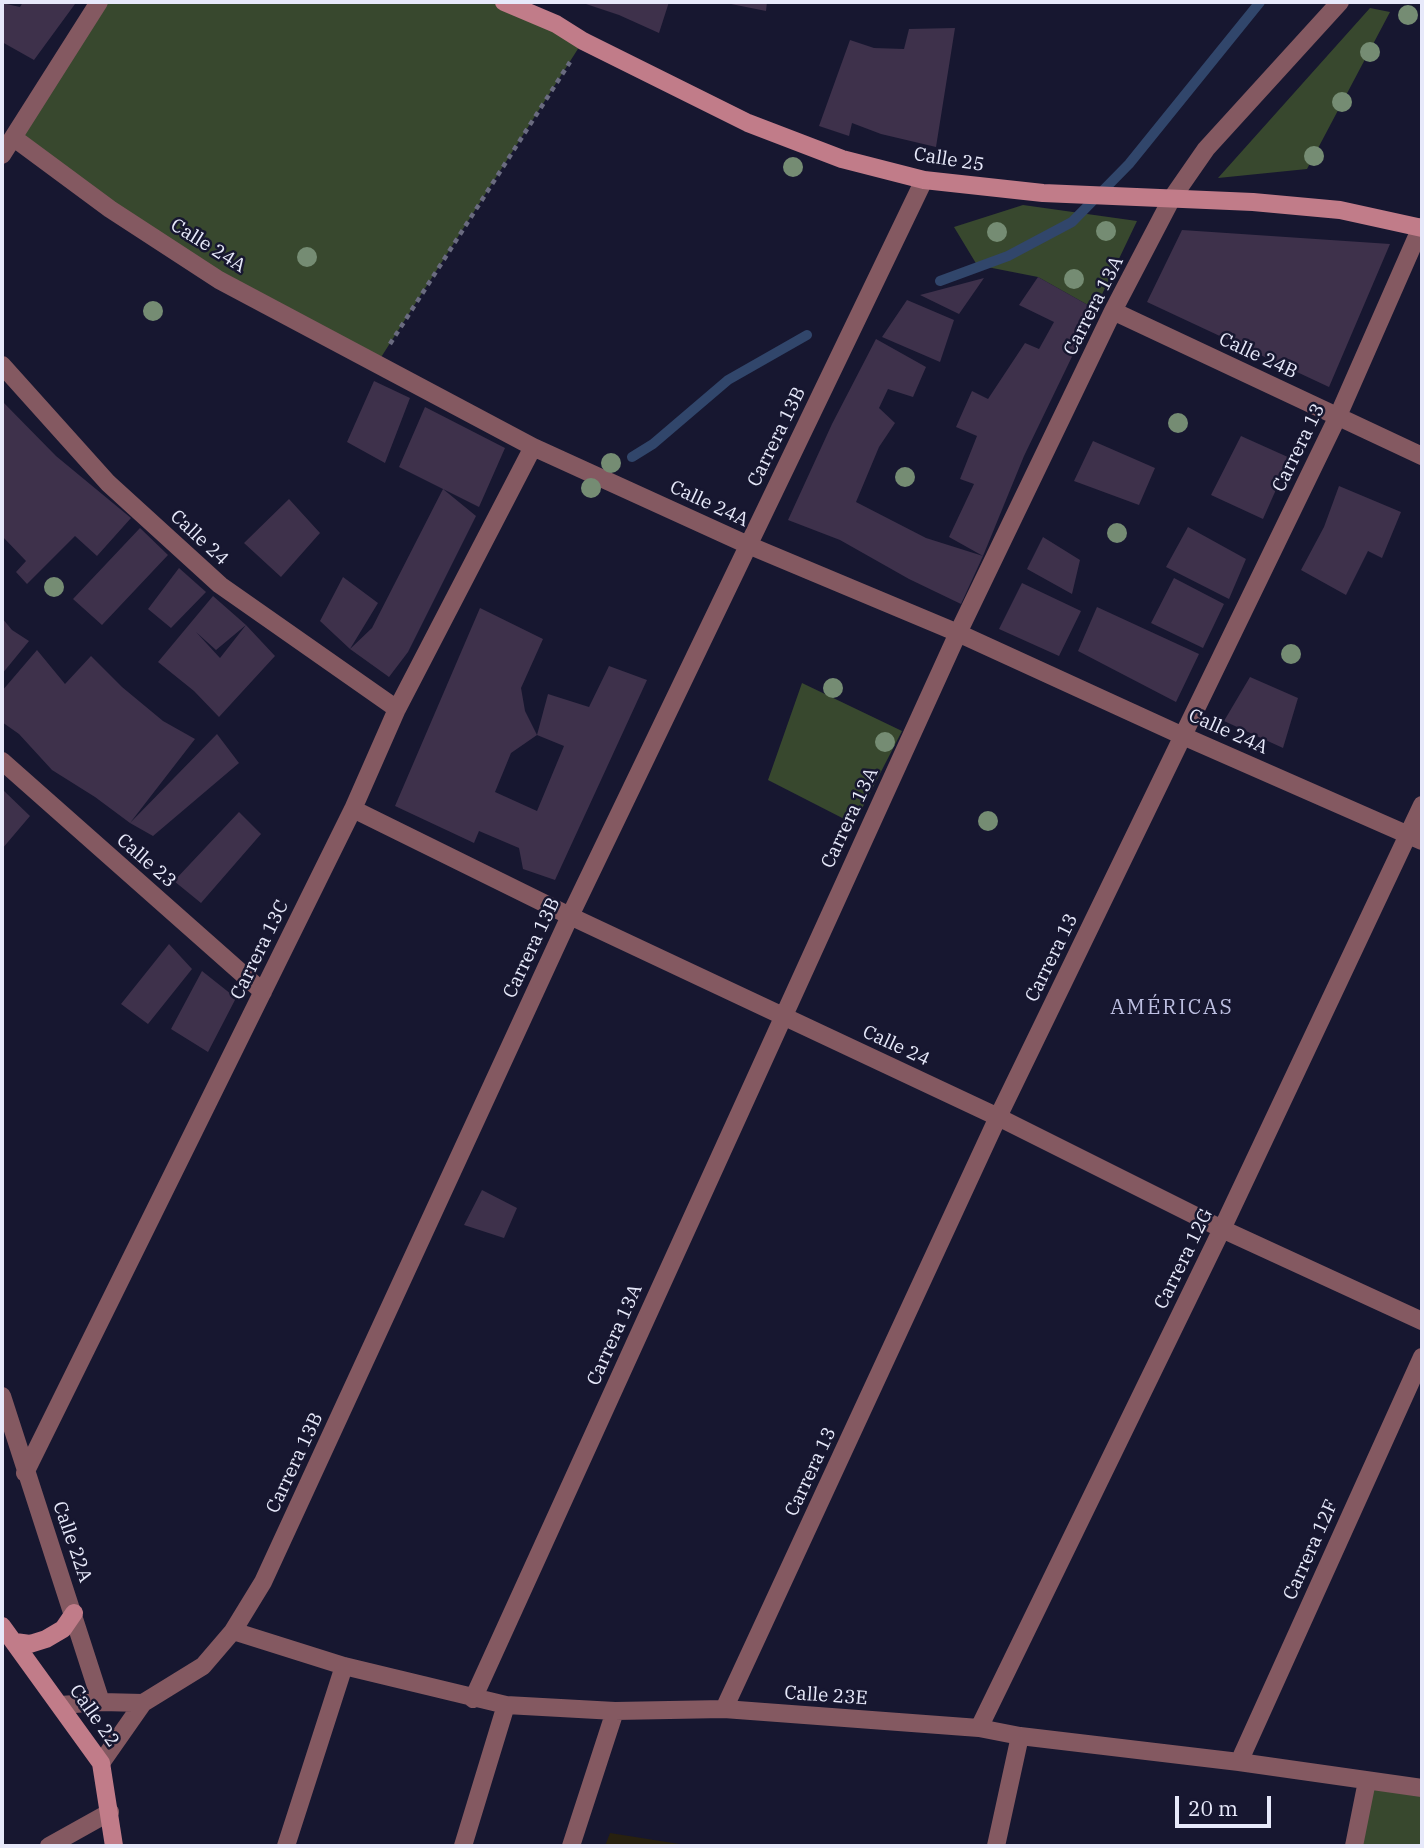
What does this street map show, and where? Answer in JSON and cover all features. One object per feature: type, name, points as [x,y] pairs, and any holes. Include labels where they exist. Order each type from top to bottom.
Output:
[{"type":"street","points":[[2,155],[99,2]]},
{"type":"street","name":"Calle 25","points":[[504,2],[556,24],[583,41],[748,123],[842,159],[924,180],[1043,193],[1253,202],[1339,210],[1422,228]]},
{"type":"street","name":"Carrera 13A","points":[[473,1699],[958,633],[1113,311],[1172,198],[1206,149],[1340,2]]},
{"type":"street","name":"Calle 24A","points":[[14,138],[110,209],[219,280],[533,446],[748,545],[958,633],[1416,838]]},
{"type":"street","name":"Carrera 13B","points":[[101,1763],[143,1703],[203,1667],[233,1631],[263,1582],[570,916],[924,180]]},
{"type":"street","name":"Carrera 13","points":[[724,1709],[998,1117],[1338,416],[1422,228]]},
{"type":"street","name":"Calle 24B","points":[[1113,311],[1422,456]]},
{"type":"street","name":"Calle 24","points":[[2,365],[108,482],[219,585],[397,709]]},
{"type":"street","name":"Carrera 13C","points":[[25,1473],[263,992],[352,809],[397,709],[533,446]]},
{"type":"street","name":"Calle 23","points":[[2,761],[263,992]]},
{"type":"street","name":"Carrera 12G","points":[[979,1728],[1416,838],[1422,805]]},
{"type":"street","name":"Calle 24","points":[[352,809],[570,916],[998,1117],[1222,1229],[1422,1321]]},
{"type":"street","name":"Carrera 12F","points":[[1238,1762],[1422,1357]]},
{"type":"street","name":"Calle 22A","points":[[2,1396],[101,1702]]},
{"type":"street","points":[[15,1642],[30,1644],[46,1639],[63,1629],[74,1613]]},
{"type":"street","name":"Calle 22","points":[[2,1626],[101,1763],[114,1846]]},
{"type":"street","name":"Calle 23E","points":[[233,1631],[344,1666],[506,1705],[615,1711],[724,1709],[979,1728],[1020,1736],[1238,1762],[1422,1788]]},
{"type":"street","points":[[286,1846],[344,1666]]},
{"type":"street","points":[[61,1705],[143,1703]]},
{"type":"street","points":[[463,1846],[506,1705]]},
{"type":"street","points":[[571,1846],[615,1711]]},
{"type":"street","points":[[996,1846],[1020,1736]]},
{"type":"street","points":[[1354,1846],[1367,1781]]},
{"type":"street","points":[[50,1846],[110,1812]]},
{"type":"path","points":[[378,362],[583,41]]},
{"type":"shaded area","points":[[610,1833],[692,1846],[605,1846]]},
{"type":"green space","points":[[99,2],[504,2],[583,41],[378,362],[219,280],[14,138]]},
{"type":"green space","points":[[1370,8],[1390,12],[1307,169],[1218,178]]},
{"type":"green space","points":[[1023,205],[1137,221],[1095,309],[1038,277],[977,265],[954,227]]},
{"type":"green space","points":[[802,683],[902,731],[854,824],[768,780]]},
{"type":"green space","points":[[1367,1781],[1422,1788],[1422,1846],[1355,1846]]},
{"type":"building","points":[[23,2],[75,4],[34,60],[2,42],[2,3],[20,7]]},
{"type":"building","points":[[580,2],[669,2],[659,33],[619,15]]},
{"type":"building","points":[[721,2],[767,2],[766,11]]},
{"type":"building","points":[[955,28],[936,147],[881,134],[852,123],[849,136],[819,126],[850,40],[874,48],[904,49],[909,29]]},
{"type":"building","points":[[1182,230],[1390,244],[1329,387],[1147,302]]},
{"type":"building","points":[[1038,277],[1095,309],[1024,456],[983,556],[949,537],[974,484],[960,479],[977,436],[956,427],[972,391],[988,399],[1025,343],[1039,349],[1054,322],[1019,305]]},
{"type":"building","points":[[984,278],[959,314],[920,295]]},
{"type":"building","points":[[907,300],[954,320],[940,362],[882,337]]},
{"type":"building","points":[[876,339],[926,367],[913,397],[888,389],[879,408],[895,423],[879,447],[856,502],[926,538],[983,556],[961,604],[909,579],[840,540],[788,520],[832,424]]},
{"type":"building","points":[[374,381],[410,398],[385,463],[347,442]]},
{"type":"building","points":[[2,401],[56,456],[131,518],[97,556],[75,536],[27,584],[16,572],[26,561],[2,536]]},
{"type":"building","points":[[425,407],[505,448],[479,507],[399,467]]},
{"type":"building","points":[[1241,436],[1290,458],[1263,519],[1211,495]]},
{"type":"building","points":[[1093,441],[1155,468],[1139,505],[1074,481]]},
{"type":"building","points":[[1339,486],[1401,512],[1382,558],[1368,551],[1346,595],[1301,570],[1324,527]]},
{"type":"building","points":[[443,489],[476,516],[408,652],[389,677],[350,649],[372,628]]},
{"type":"building","points":[[289,499],[320,533],[281,577],[244,543]]},
{"type":"building","points":[[1188,527],[1246,559],[1229,599],[1166,567]]},
{"type":"building","points":[[140,528],[168,555],[102,625],[73,599]]},
{"type":"building","points":[[1043,537],[1080,560],[1072,594],[1027,569]]},
{"type":"building","points":[[179,568],[206,592],[171,628],[148,609]]},
{"type":"building","points":[[343,577],[378,603],[350,649],[320,621]]},
{"type":"building","points":[[1174,578],[1224,604],[1203,648],[1151,623]]},
{"type":"building","points":[[1022,583],[1081,611],[1059,656],[999,629]]},
{"type":"building","points":[[213,596],[246,625],[275,656],[219,717],[194,691],[158,662]],"holes":[[[246,625],[220,658],[196,632],[216,650]]]},
{"type":"building","points":[[1097,607],[1199,654],[1176,702],[1078,651]]},
{"type":"building","points":[[480,608],[543,639],[521,688],[525,711],[537,735],[548,694],[589,707],[609,666],[647,680],[555,880],[523,869],[519,848],[479,831],[474,843],[395,806]],"holes":[[[537,735],[564,746],[537,811],[495,792],[511,753]]]},
{"type":"building","points":[[2,618],[12,630],[29,641],[2,674]]},
{"type":"building","points":[[37,650],[65,684],[91,656],[122,687],[163,721],[195,739],[130,823],[52,770],[19,734],[2,722],[2,691]]},
{"type":"building","points":[[1250,677],[1298,698],[1283,748],[1224,721]]},
{"type":"building","points":[[217,734],[239,763],[153,836],[130,823]]},
{"type":"building","points":[[2,789],[30,816],[2,849]]},
{"type":"building","points":[[239,812],[261,834],[201,903],[174,881]]},
{"type":"building","points":[[169,944],[192,969],[148,1024],[121,1004]]},
{"type":"building","points":[[202,971],[236,998],[208,1052],[171,1029]]},
{"type":"building","points":[[482,1190],[517,1208],[504,1238],[464,1225]]},
{"type":"waterway","points":[[940,281],[1008,256],[1072,222],[1129,164],[1260,2]]},
{"type":"waterway","points":[[632,457],[653,444],[728,380],[807,335]]},
{"type":"district","name":"AMÉRICAS","points":[[1172,1008]]}]
